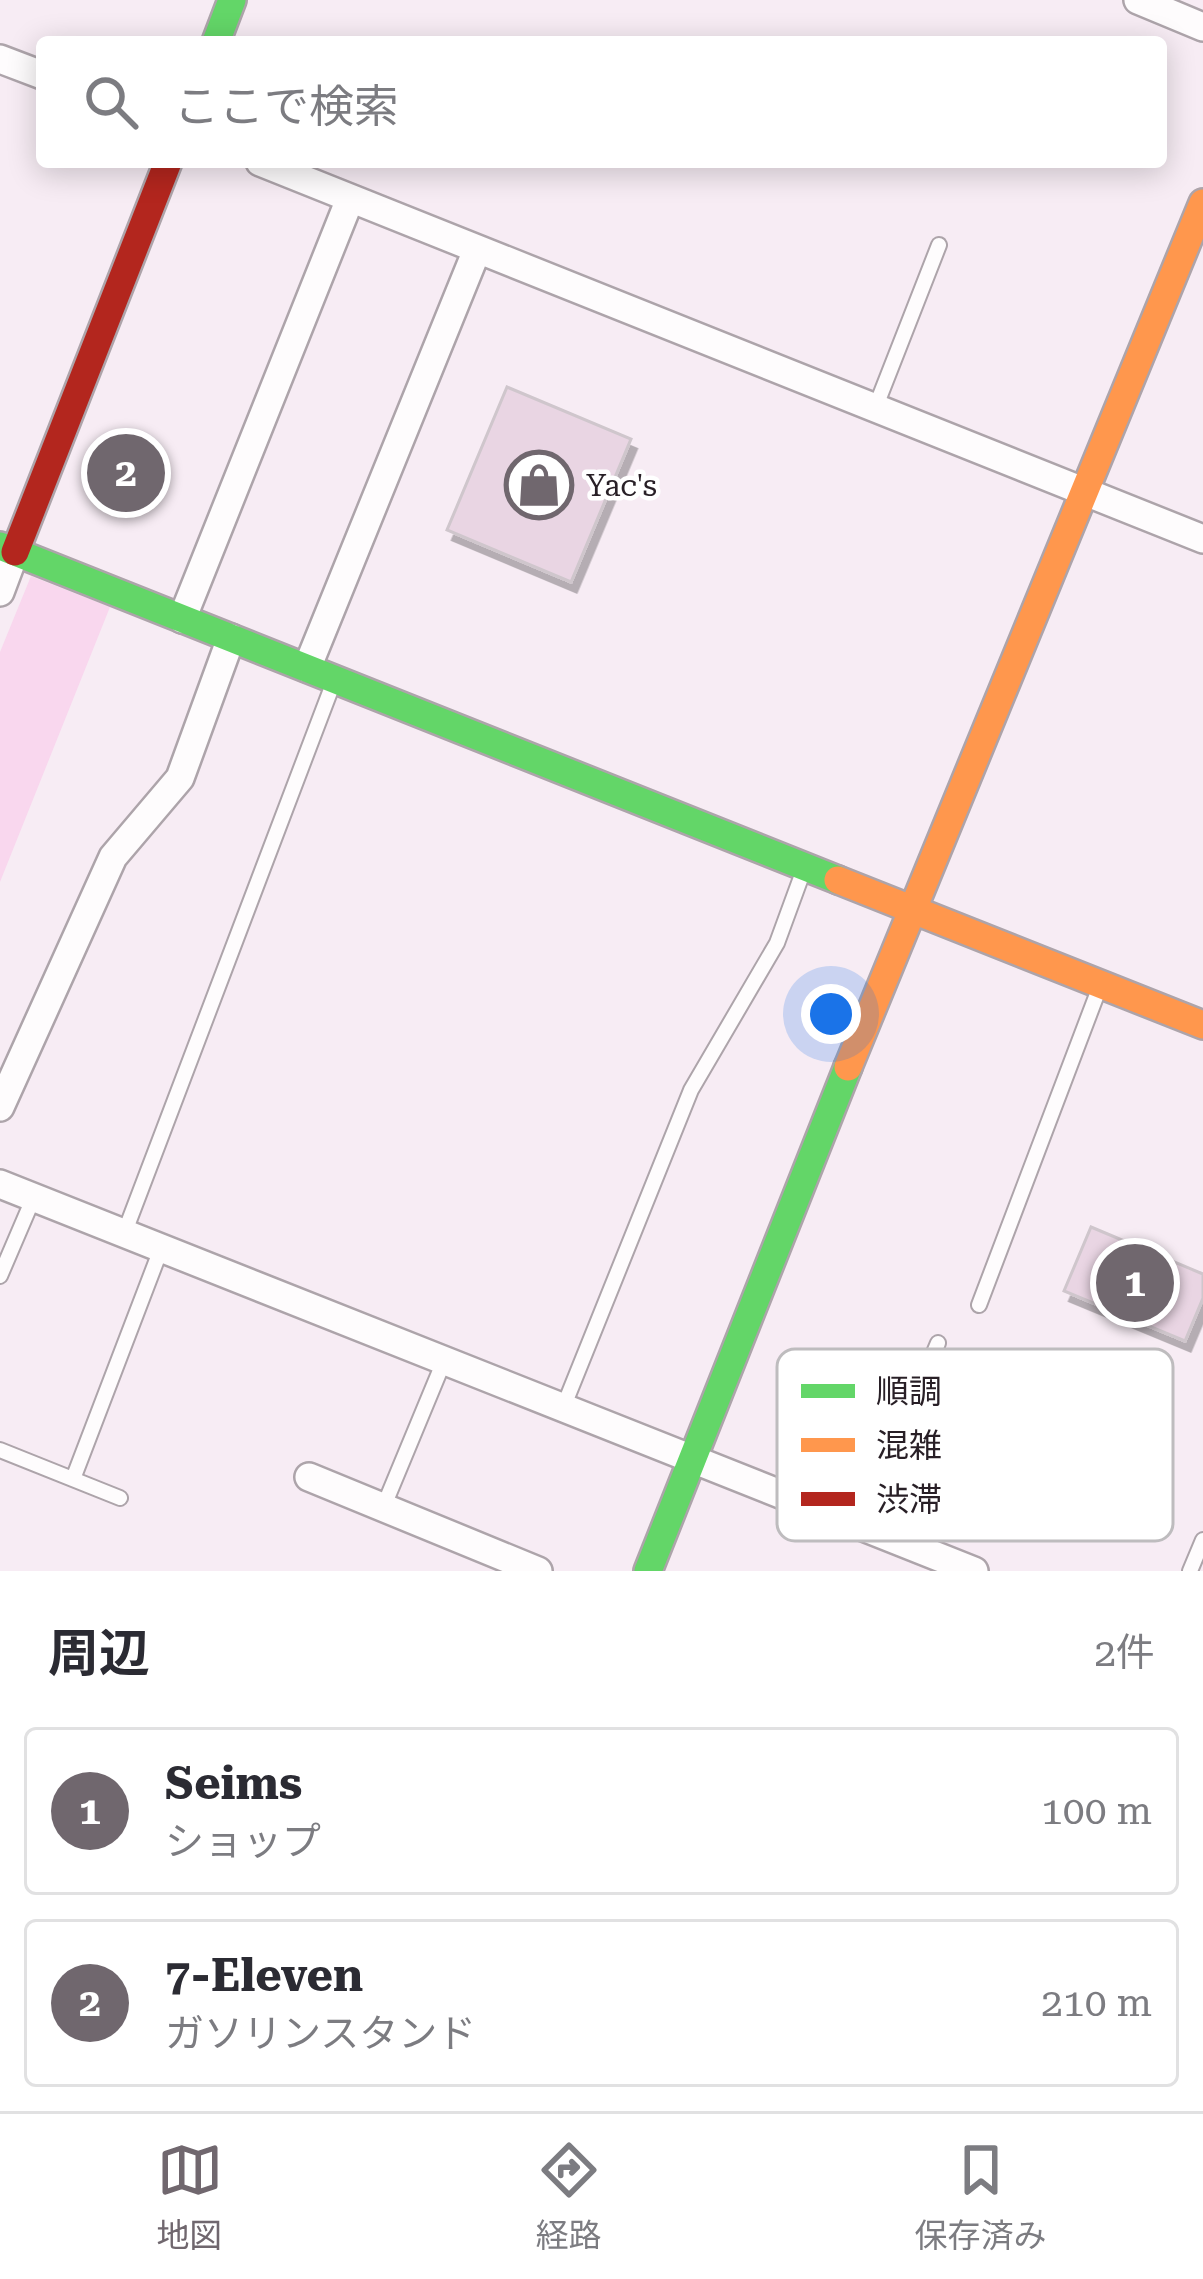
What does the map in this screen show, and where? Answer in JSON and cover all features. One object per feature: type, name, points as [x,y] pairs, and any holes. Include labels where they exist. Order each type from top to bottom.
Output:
[{"type":"street","points":[[218,36],[232,0]]},
{"type":"street","points":[[1138,0],[1203,27]]},
{"type":"street","points":[[0,58],[36,73]]},
{"type":"street","points":[[0,592],[8,549],[166,168]]},
{"type":"street","points":[[275,168],[1203,539]]},
{"type":"street","points":[[182,619],[350,199]]},
{"type":"street","points":[[648,1571],[911,909],[1203,203]]},
{"type":"street","points":[[307,668],[477,250]]},
{"type":"street","points":[[8,549],[1203,1025]]},
{"type":"street","points":[[0,1107],[113,857],[179,778],[231,638]]},
{"type":"street","points":[[0,1184],[777,1492]]},
{"type":"street","points":[[309,1477],[538,1571]]},
{"type":"street","points":[[899,1541],[974,1571]]},
{"type":"lane","points":[[876,406],[939,245]]},
{"type":"lane","points":[[124,1234],[334,680]]},
{"type":"lane","points":[[563,1408],[691,1090],[777,943],[805,866]]},
{"type":"lane","points":[[979,1306],[1100,984]]},
{"type":"lane","points":[[0,1276],[33,1198]]},
{"type":"lane","points":[[73,1479],[161,1249]]},
{"type":"lane","points":[[935,1349],[938,1343]]},
{"type":"lane","points":[[383,1508],[444,1361]]},
{"type":"lane","points":[[0,1450],[120,1498]]},
{"type":"lane","points":[[1190,1571],[1203,1540]]},
{"type":"shaded area","points":[[31,576],[110,607],[0,882],[0,652]]},
{"type":"building","name":"Yac's","points":[[507,387],[631,439],[571,582],[447,530]]},
{"type":"building","points":[[1091,1227],[1203,1274],[1203,1298],[1185,1341],[1064,1291]]},
{"type":"traffic: fast","points":[[218,36],[232,0]]},
{"type":"traffic: fast","points":[[0,546],[838,880]]},
{"type":"traffic: fast","points":[[648,1571],[848,1067]]},
{"type":"traffic: slow","points":[[848,1067],[1203,203]]},
{"type":"traffic: slow","points":[[838,880],[1203,1025]]},
{"type":"traffic: jam","points":[[15,552],[166,168]]},
{"type":"place","name":"7-Eleven","points":[[126,473]]},
{"type":"place","name":"Yac's","points":[[539,485]]},
{"type":"place","name":"Seims","points":[[1135,1283]]}]
